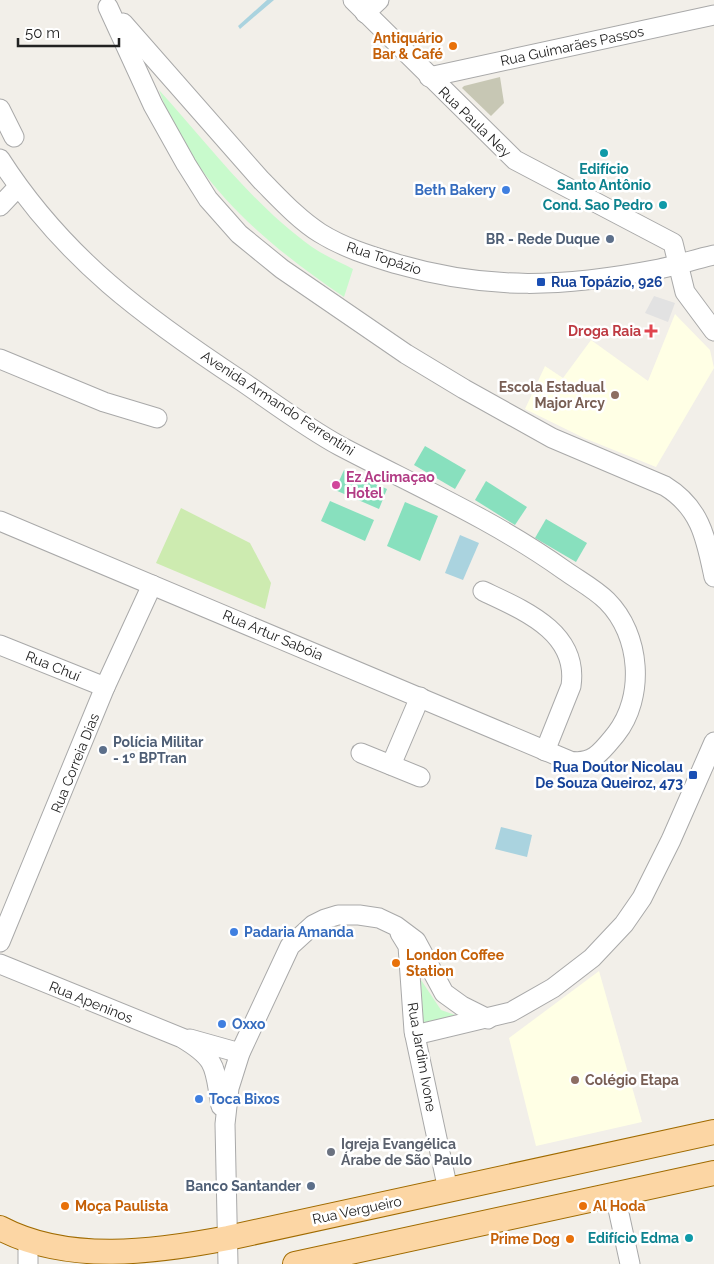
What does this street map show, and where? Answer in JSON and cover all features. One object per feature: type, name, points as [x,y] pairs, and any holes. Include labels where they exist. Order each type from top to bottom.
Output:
[{"type":"main road","name":"Rua Vergueiro","points":[[0,1228],[20,1246],[124,1252],[159,1249],[228,1238],[714,1132]]},
{"type":"main road","points":[[295,1264],[714,1173]]},
{"type":"street","name":"Rua Topázio","points":[[105,4],[261,180],[289,208],[322,234],[364,254],[417,270],[483,283],[535,285],[588,280],[678,264]]},
{"type":"street","points":[[105,4],[186,164],[208,199],[238,234],[282,269],[406,354],[464,389],[552,438],[665,486],[681,496],[697,516],[714,577]]},
{"type":"street","name":"Rua Paula Ney","points":[[366,4],[429,77],[515,160],[673,243],[685,292],[714,331]]},
{"type":"street","name":"Rua Guimarães Passos","points":[[429,77],[714,15]]},
{"type":"street","points":[[147,89],[151,76],[156,72],[160,71],[172,78]]},
{"type":"street","points":[[0,109],[14,137]]},
{"type":"street","name":"Avenida Armando Ferrentini","points":[[0,159],[18,187],[95,274],[151,319],[338,444],[506,531],[608,602],[622,622],[633,654],[636,674],[631,708],[622,726],[598,756],[593,759],[580,762],[570,761],[545,751]]},
{"type":"street","points":[[0,206],[18,187]]},
{"type":"street","points":[[678,264],[714,255]]},
{"type":"street","points":[[0,359],[104,402],[156,418]]},
{"type":"street","name":"Rua Artur Sabóia","points":[[0,521],[420,696],[545,751]]},
{"type":"street","name":"Rua Correia Dias","points":[[0,942],[105,688],[152,585]]},
{"type":"street","points":[[483,591],[542,623],[563,643],[569,654],[572,675],[571,686],[545,751]]},
{"type":"street","name":"Rua Chuí","points":[[0,645],[105,688]]},
{"type":"street","points":[[391,765],[420,696]]},
{"type":"street","points":[[415,1035],[488,1019],[520,1008],[553,988],[592,958],[624,924],[642,898],[671,840],[714,742]]},
{"type":"street","points":[[361,753],[420,777]]},
{"type":"street","points":[[228,1264],[225,1124],[229,1088],[240,1054],[290,946],[313,925],[338,915],[359,915],[379,918],[396,926],[416,941],[444,993],[462,1006],[488,1019]]},
{"type":"street","name":"Rua Jardim Ivone","points":[[396,926],[408,946],[415,1035],[448,1190]]},
{"type":"street","name":"Rua Apeninos","points":[[0,964],[182,1038],[195,1046],[213,1063],[225,1124]]},
{"type":"street","name":"Rua Apeninos","points":[[182,1038],[240,1054]]},
{"type":"street","points":[[615,1194],[630,1264]]},
{"type":"shaded area","points":[[500,77],[504,103],[491,116],[462,88]]},
{"type":"shaded area","points":[[654,296],[675,303],[668,322],[645,313]]},
{"type":"shaded area","name":"Escola Estadual Major Arcy","points":[[675,314],[710,350],[714,368],[656,467],[584,438],[525,409],[545,366],[563,378],[591,340],[648,381]]},
{"type":"shaded area","name":"Colégio Etapa","points":[[599,971],[642,1122],[536,1146],[509,1038]]},
{"type":"green space","points":[[159,90],[232,173],[270,212],[312,247],[353,269],[344,297],[315,277],[260,233],[211,182],[191,154],[173,123]]},
{"type":"green space","points":[[425,446],[466,470],[455,489],[414,465]]},
{"type":"green space","points":[[344,470],[387,489],[379,509],[335,490]]},
{"type":"green space","points":[[486,481],[527,507],[515,525],[475,500]]},
{"type":"green space","points":[[330,501],[374,520],[365,541],[321,521]]},
{"type":"green space","points":[[405,502],[438,516],[420,561],[387,546]]},
{"type":"green space","points":[[181,508],[250,543],[271,583],[265,609],[156,563]]},
{"type":"green space","points":[[546,519],[587,543],[576,562],[535,538]]},
{"type":"green space","points":[[421,980],[441,1010],[458,1016],[423,1025]]},
{"type":"water","points":[[267,0],[274,0],[240,29],[238,26]]},
{"type":"water","points":[[460,535],[479,543],[463,580],[445,573]]},
{"type":"water","points":[[501,827],[532,835],[527,857],[495,849]]},
{"type":"place","name":"Antiquário Bar & Café","points":[[453,46]]},
{"type":"place","name":"Edifício Santo Antônio","points":[[604,153]]},
{"type":"place","name":"Beth Bakery","points":[[506,190]]},
{"type":"place","name":"Cond. Sao Pedro","points":[[663,205]]},
{"type":"place","name":"BR - Rede Duque","points":[[610,239]]},
{"type":"place","name":"Rua Topázio, 926","points":[[541,282]]},
{"type":"place","name":"Droga Raia","points":[[651,331]]},
{"type":"place","name":"Escola Estadual Major Arcy","points":[[615,395]]},
{"type":"place","name":"Ez Aclimaçao Hotel","points":[[336,485]]},
{"type":"place","name":"Polícia Militar - 1º BPTran","points":[[103,750]]},
{"type":"place","name":"Rua Doutor Nicolau De Souza Queiroz, 473","points":[[693,775]]},
{"type":"place","name":"Padaria Amanda","points":[[234,932]]},
{"type":"place","name":"London Coffee Station","points":[[396,963]]},
{"type":"place","name":"Oxxo","points":[[222,1024]]},
{"type":"place","name":"Colégio Etapa","points":[[575,1080]]},
{"type":"place","name":"Toca Bixos","points":[[199,1099]]},
{"type":"place","name":"Igreja Evangélica Árabe de São Paulo","points":[[331,1152]]},
{"type":"place","name":"Banco Santander","points":[[311,1186]]},
{"type":"place","name":"Moça Paulista","points":[[65,1206]]},
{"type":"place","name":"Al Hoda","points":[[583,1206]]},
{"type":"place","name":"Edifício Edma","points":[[689,1238]]},
{"type":"place","name":"Prime Dog","points":[[570,1239]]}]
